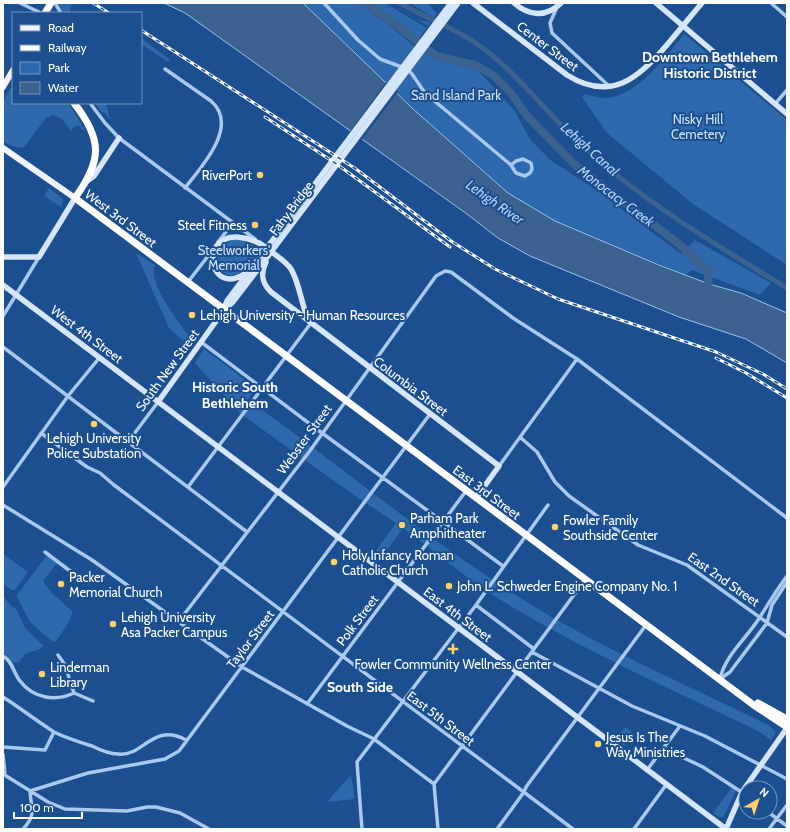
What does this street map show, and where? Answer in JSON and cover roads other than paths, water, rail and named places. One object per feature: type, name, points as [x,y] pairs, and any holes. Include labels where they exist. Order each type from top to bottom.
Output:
[{"type":"highway","points":[[75,104],[88,121],[95,139],[95,160],[87,181],[75,198]]},
{"type":"highway","name":"West 3rd Street","points":[[75,198],[224,310]]},
{"type":"highway","name":"East 3rd Street","points":[[224,310],[737,692]]},
{"type":"highway","points":[[737,692],[787,719]]},
{"type":"highway","points":[[737,692],[787,727]]},
{"type":"main road","name":"Fahy Bridge","points":[[224,310],[232,303],[266,254],[451,3]]},
{"type":"main road","name":"Fahy Bridge","points":[[224,310],[227,301],[251,269],[266,254],[458,3]]},
{"type":"main road","name":"Center Street","points":[[473,3],[567,75],[588,85],[610,87],[623,84],[642,72],[702,3]]},
{"type":"main road","points":[[514,3],[524,11],[536,14],[550,11],[560,4]]},
{"type":"main road","points":[[656,3],[787,114]]},
{"type":"main road","points":[[3,87],[12,72]]},
{"type":"main road","points":[[87,181],[94,176],[119,138]]},
{"type":"main road","name":"West 3rd Street","points":[[3,148],[75,198]]},
{"type":"main road","points":[[3,257],[39,257],[75,198]]},
{"type":"main road","points":[[251,269],[233,280],[221,276],[216,272],[213,264],[213,256],[217,245],[222,240],[233,237],[256,241],[283,261],[291,270],[310,323]]},
{"type":"main road","name":"Columbia Street","points":[[266,254],[263,270],[264,284],[310,323],[499,466]]},
{"type":"main road","name":"West 4th Street","points":[[3,285],[158,402]]},
{"type":"main road","name":"South New Street","points":[[158,402],[224,310]]},
{"type":"main road","name":"East 4th Street","points":[[158,402],[726,829]]},
{"type":"main road","points":[[476,498],[499,466]]},
{"type":"main road","points":[[752,780],[787,727]]},
{"type":"main road","points":[[726,829],[738,806]]},
{"type":"street","points":[[20,3],[39,12]]},
{"type":"street","points":[[55,3],[60,12]]},
{"type":"street","points":[[324,3],[358,40],[386,63],[407,69],[417,80],[425,93],[511,165],[516,173],[525,176],[530,173],[532,169],[531,163],[526,160],[519,160],[511,165]]},
{"type":"street","points":[[771,3],[787,17]]},
{"type":"street","points":[[560,4],[551,20],[552,33],[610,87]]},
{"type":"street","points":[[165,69],[216,105],[221,116],[220,132],[217,142],[209,157],[185,188]]},
{"type":"street","points":[[775,104],[787,90]]},
{"type":"street","points":[[91,104],[119,138],[256,241]]},
{"type":"street","points":[[187,282],[233,223]]},
{"type":"street","points":[[3,316],[39,257]]},
{"type":"street","name":"Webster Street","points":[[179,621],[322,433],[436,276],[445,271],[451,272],[513,318],[577,360]]},
{"type":"street","points":[[188,487],[217,446],[310,323]]},
{"type":"street","points":[[201,342],[503,566]]},
{"type":"street","points":[[3,347],[247,532]]},
{"type":"street","points":[[3,487],[68,396],[100,357]]},
{"type":"street","points":[[499,466],[577,360],[780,510],[787,518]]},
{"type":"street","name":"South New Street","points":[[128,442],[158,402]]},
{"type":"street","name":"Taylor Street","points":[[30,791],[88,773],[165,759],[179,751],[430,414]]},
{"type":"street","name":"East 5th Street","points":[[41,433],[87,467],[100,473],[573,829]]},
{"type":"street","name":"East 2nd Street","points":[[521,438],[537,452],[556,482],[569,496],[638,545],[687,565],[787,637]]},
{"type":"street","name":"Polk Street","points":[[307,704],[466,491]]},
{"type":"street","points":[[3,504],[57,537],[179,621],[242,667],[307,704],[374,739],[434,784]]},
{"type":"street","points":[[362,829],[357,762],[476,605],[548,505]]},
{"type":"street","points":[[45,552],[74,574]]},
{"type":"street","points":[[720,679],[722,667],[760,617],[766,604],[787,576]]},
{"type":"street","points":[[438,829],[434,784],[585,580]]},
{"type":"street","points":[[720,679],[730,672],[767,623],[772,605],[787,582]]},
{"type":"street","points":[[476,605],[533,650],[599,688],[632,706],[705,736],[786,778]]},
{"type":"street","points":[[497,829],[577,717],[646,625]]},
{"type":"street","points":[[58,655],[65,665],[74,693]]},
{"type":"street","points":[[3,656],[11,663],[20,680],[40,696],[56,699],[74,693],[93,701]]},
{"type":"street","points":[[3,697],[54,732],[80,743],[118,754],[130,753],[151,739],[174,735],[186,740]]},
{"type":"street","points":[[647,770],[680,726]]},
{"type":"street","points":[[3,747],[45,750],[54,732]]},
{"type":"street","points":[[663,748],[703,766],[738,790]]},
{"type":"street","points":[[3,754],[4,775],[30,791],[65,809],[127,810],[146,806],[180,813],[209,829]]},
{"type":"street","points":[[634,829],[666,785]]},
{"type":"street","points":[[23,829],[30,821],[33,813],[30,791]]},
{"type":"street","points":[[778,818],[787,805]]},
{"type":"street","points":[[769,829],[776,820]]},
{"type":"street","points":[[778,820],[787,826]]},
{"type":"water","name":"Lehigh River","points":[[164,3],[303,3],[412,108],[508,193],[555,221],[659,265],[709,284],[741,293],[787,313],[787,363],[746,339],[679,317],[530,256],[498,238],[467,214],[185,13]]},
{"type":"waterway","name":"Monocacy Creek","points":[[364,3],[394,23],[436,56],[475,65],[493,75],[511,93],[527,116],[574,164],[679,244],[708,271],[709,295]]},
{"type":"waterway","name":"Lehigh Canal","points":[[400,3],[477,44],[517,78],[577,141],[626,182],[678,220],[787,288]]},
{"type":"railway","points":[[93,3],[107,12]]},
{"type":"railway","points":[[142,31],[356,169],[451,241],[495,269],[558,299],[716,352],[763,374],[787,389]]},
{"type":"railway","points":[[265,117],[338,165],[450,247]]},
{"type":"railway","points":[[716,358],[746,373],[787,398]]},
{"type":"place","name":"RiverPort","points":[[260,175]]},
{"type":"place","name":"Steel Fitness","points":[[255,225]]},
{"type":"place","name":"Lehigh University - Human Resources","points":[[192,315]]},
{"type":"place","name":"Lehigh University Police Substation","points":[[94,424]]},
{"type":"place","name":"Parham Park Amphitheater","points":[[402,525]]},
{"type":"place","name":"Fowler Family Southside Center","points":[[555,527]]},
{"type":"place","name":"Holy Infancy Roman Catholic Church","points":[[334,562]]},
{"type":"place","name":"Packer Memorial Church","points":[[61,584]]},
{"type":"place","name":"John L. Schweder Engine Company No. 1","points":[[449,586]]},
{"type":"place","name":"Lehigh University Asa Packer Campus","points":[[113,624]]},
{"type":"place","name":"Fowler Community Wellness Center","points":[[453,649]]},
{"type":"place","name":"Linderman Library","points":[[42,674]]},
{"type":"place","name":"Jesus Is The Way Ministries","points":[[598,744]]},
{"type":"district","name":"Downtown Bethlehem Historic District","points":[[710,66]]},
{"type":"district","name":"Historic South Bethlehem","points":[[235,396]]},
{"type":"district","name":"South Side","points":[[360,687]]},
{"type":"park label","name":"Sand Island Park","points":[[456,95]]},
{"type":"park label","name":"Nisky Hill Cemetery","points":[[698,126]]},
{"type":"park label","name":"Steelworkers' Memorial","points":[[234,258]]}]
